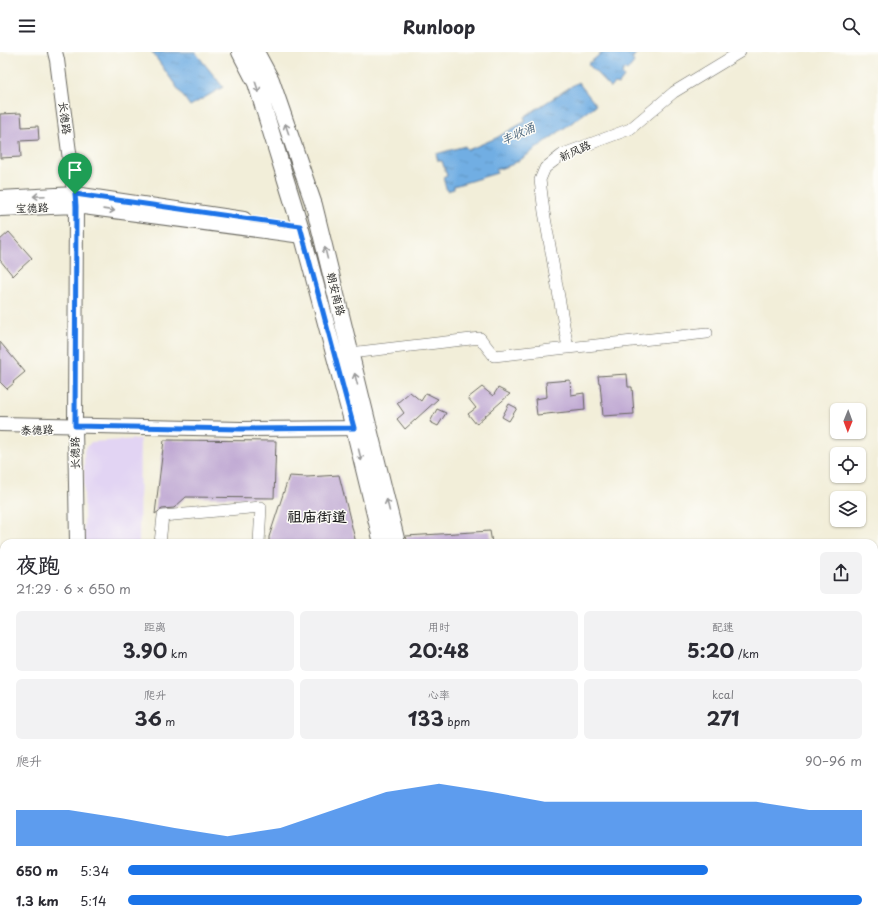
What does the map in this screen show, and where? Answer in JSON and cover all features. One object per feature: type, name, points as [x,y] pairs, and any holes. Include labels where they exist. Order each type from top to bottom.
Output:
[{"type":"main road","name":"朝安南路","points":[[240,52],[256,83],[396,539]]},
{"type":"main road","name":"朝安南路","points":[[256,52],[271,80],[314,205],[350,353],[361,428],[381,539]]},
{"type":"street","name":"长德路","points":[[55,52],[76,200],[75,426],[77,539]]},
{"type":"street","name":"新风路","points":[[568,348],[544,212],[540,180],[545,168],[563,154],[630,129],[674,92],[740,52]]},
{"type":"street","name":"宝德路","points":[[0,198],[76,200],[301,231]]},
{"type":"street","name":"宝德路","points":[[0,209],[76,200]]},
{"type":"street","points":[[350,353],[480,338],[494,356],[707,333]]},
{"type":"street","name":"泰德路","points":[[0,424],[241,429],[361,428]]},
{"type":"street","name":"泰德路","points":[[0,431],[41,431],[75,426]]},
{"type":"street","points":[[160,539],[163,516],[261,507],[259,539]]},
{"type":"shaded area","points":[[140,439],[139,539],[84,539],[84,451],[91,442]]},
{"type":"water","points":[[152,52],[195,52],[223,87],[190,106]]},
{"type":"water","points":[[603,52],[637,52],[632,59],[634,62],[627,71],[624,69],[622,74],[624,77],[618,85],[615,84],[611,88],[588,64]]},
{"type":"water","name":"丰收涌","points":[[578,82],[596,105],[523,158],[511,165],[496,170],[497,173],[454,186],[454,189],[447,191],[443,178],[447,176],[442,161],[438,161],[436,154],[465,146],[468,150],[496,138],[526,121],[524,117]]},
{"type":"building","points":[[21,113],[22,127],[38,126],[39,140],[20,141],[21,157],[0,158],[0,114]]},
{"type":"building","points":[[9,232],[32,258],[13,276],[0,260],[0,240]]},
{"type":"building","points":[[0,342],[25,372],[7,389],[0,382]]},
{"type":"building","points":[[627,374],[628,387],[632,387],[634,414],[603,416],[598,376]]},
{"type":"building","points":[[570,380],[571,395],[584,393],[585,410],[537,415],[535,399],[547,397],[546,382]]},
{"type":"building","points":[[482,387],[493,396],[498,388],[510,394],[476,424],[468,414],[476,408],[468,398]]},
{"type":"building","points":[[410,392],[421,401],[426,393],[438,399],[405,429],[397,419],[404,413],[397,403]]},
{"type":"building","points":[[509,404],[517,408],[509,421],[502,417]]},
{"type":"building","points":[[437,409],[446,413],[438,426],[430,422]]},
{"type":"building","points":[[164,440],[276,441],[274,498],[186,497],[174,508],[162,509],[155,514]]},
{"type":"building","points":[[339,475],[355,539],[269,539],[289,476],[307,477]]},
{"type":"building","points":[[490,531],[491,539],[407,539],[406,536]]},
{"type":"district","name":"祖庙街道","points":[[317,517]]},
{"type":"route","points":[[75,194],[300,226],[354,428],[241,429],[75,426],[75,194]]}]
